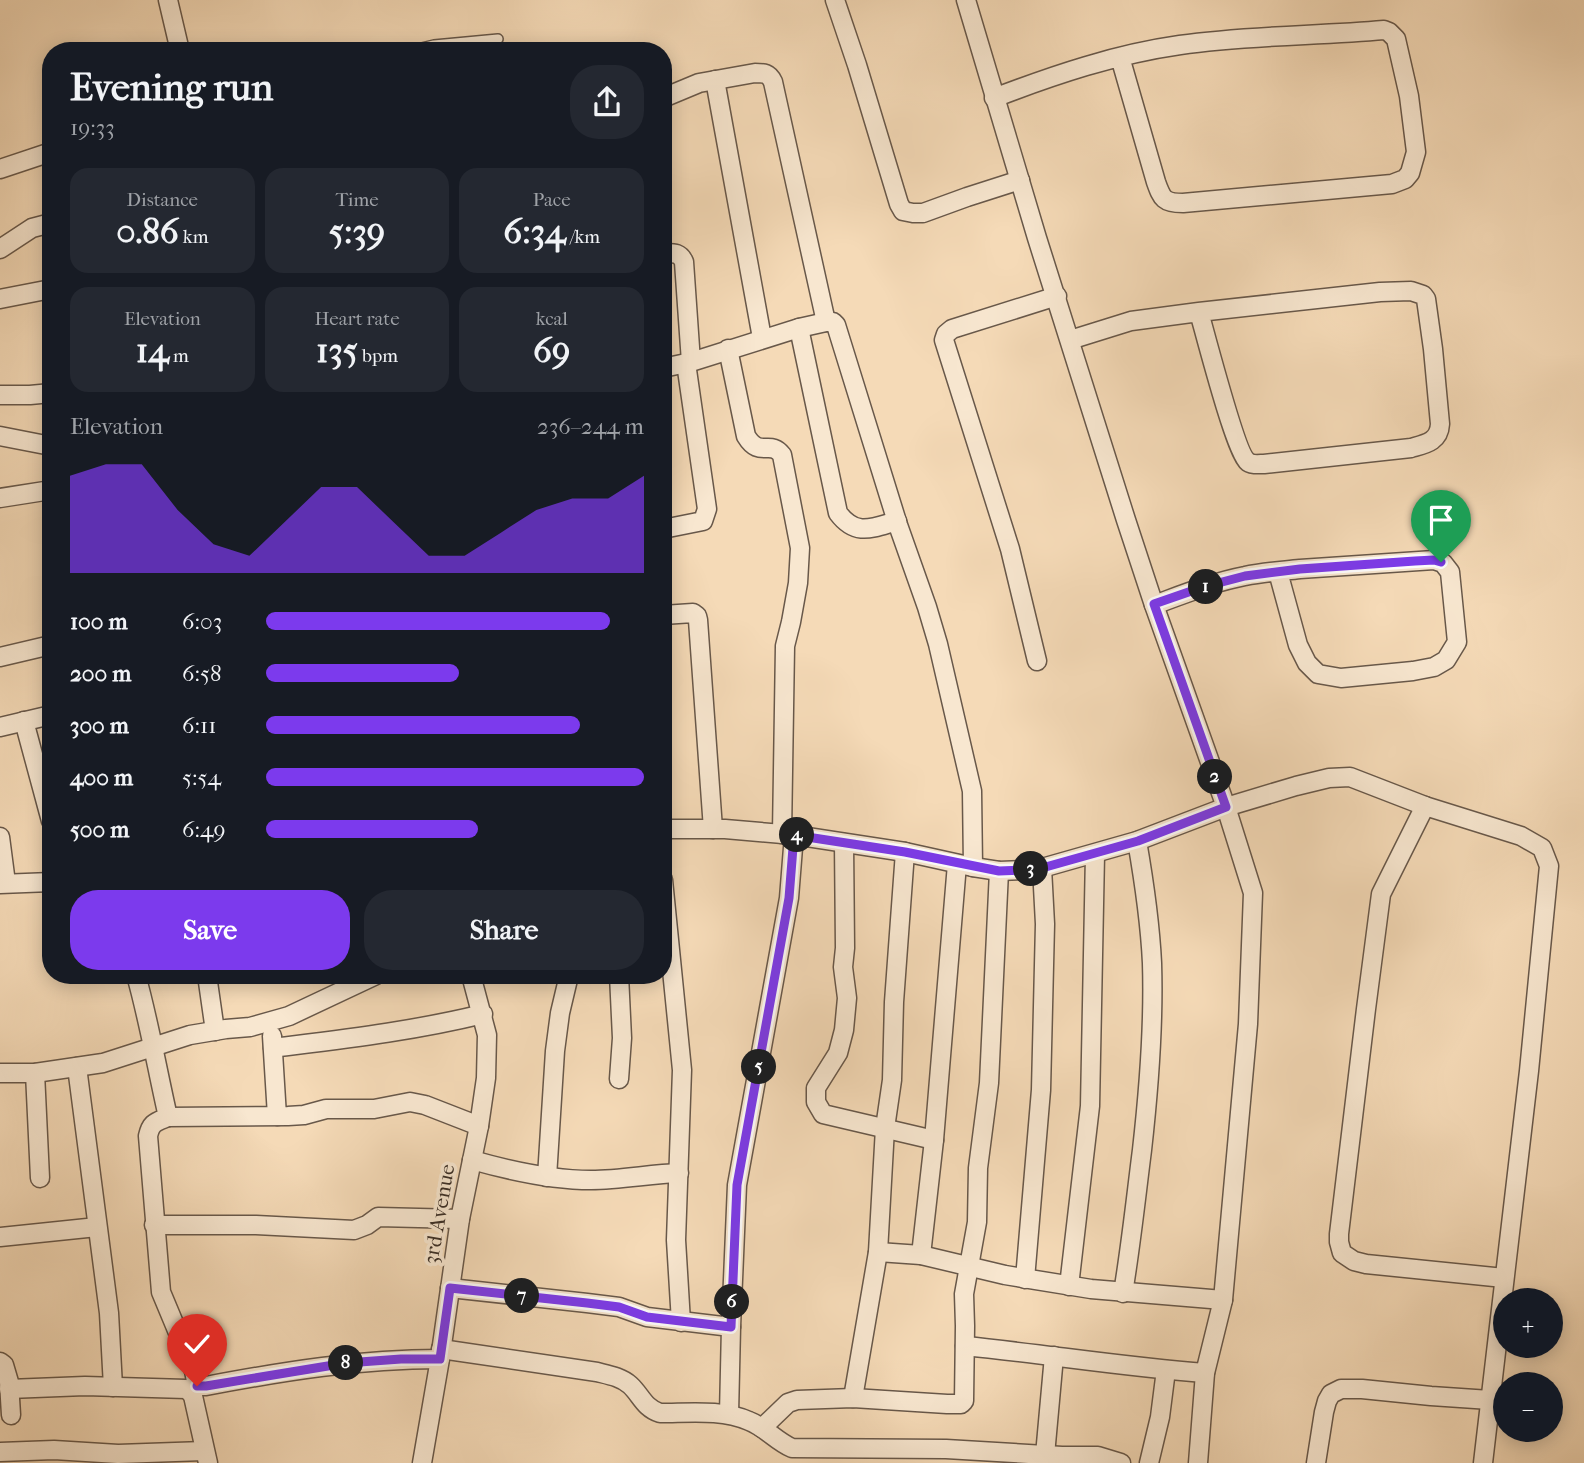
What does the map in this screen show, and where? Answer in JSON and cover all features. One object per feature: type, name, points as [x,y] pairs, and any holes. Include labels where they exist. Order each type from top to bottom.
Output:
[{"type":"street","points":[[168,0],[178,42]]},
{"type":"street","points":[[835,0],[903,211],[923,213],[1020,180]]},
{"type":"street","points":[[966,0],[1037,238],[1154,604],[1253,892],[1248,1024],[1223,1300],[1205,1373],[1198,1463]]},
{"type":"street","points":[[994,98],[1052,76],[1120,57],[1178,45],[1384,30],[1396,38],[1409,96],[1416,152],[1410,173],[1405,180],[1392,184],[1183,203],[1168,202],[1161,196],[1156,182],[1120,57]]},
{"type":"street","points":[[672,94],[699,83],[715,80],[763,73],[770,77],[827,322]]},
{"type":"street","points":[[715,80],[762,338]]},
{"type":"street","points":[[0,169],[42,155]]},
{"type":"street","points":[[0,248],[32,228],[42,225]]},
{"type":"street","points":[[672,254],[678,254],[684,262],[689,362],[707,512],[705,519],[700,522],[672,527]]},
{"type":"street","points":[[0,299],[42,291]]},
{"type":"street","points":[[1070,340],[1131,321],[1199,312],[1380,292],[1412,291],[1426,299],[1440,424],[1438,434],[1430,442],[1410,448],[1251,464],[1246,461],[1233,430],[1199,312]]},
{"type":"street","points":[[1037,661],[1010,549],[944,340],[946,334],[953,329],[1057,296]]},
{"type":"street","points":[[672,366],[762,338],[833,322],[927,607],[972,791],[921,1255]]},
{"type":"street","points":[[799,328],[838,513],[844,521],[860,530],[897,521]]},
{"type":"street","points":[[728,349],[746,436],[751,444],[759,448],[774,448],[782,455],[800,548],[799,583],[785,646],[789,898],[737,1185],[729,1413]]},
{"type":"street","points":[[0,394],[42,394]]},
{"type":"street","points":[[0,436],[42,444]]},
{"type":"street","points":[[0,498],[42,491]]},
{"type":"street","points":[[1154,604],[1245,576],[1278,572],[1415,561],[1438,561],[1450,572],[1457,642],[1446,660],[1434,667],[1341,678],[1318,674],[1307,663],[1298,645],[1278,572]]},
{"type":"street","points":[[672,614],[693,613],[698,620],[713,829]]},
{"type":"street","points":[[0,657],[42,647]]},
{"type":"street","points":[[0,727],[42,717]]},
{"type":"street","points":[[24,721],[42,788]]},
{"type":"street","points":[[672,829],[788,834],[905,852],[999,871],[1042,868],[1138,841],[1226,807],[1296,786],[1329,778],[1350,777],[1425,806],[1528,840],[1542,848],[1549,866],[1530,1071],[1483,1463]]},
{"type":"street","points":[[1425,806],[1381,894],[1348,1144],[1339,1242],[1342,1253],[1366,1264],[1504,1278]]},
{"type":"street","points":[[0,837],[3,883],[42,882]]},
{"type":"street","points":[[1124,1293],[1151,1054],[1152,963],[1138,841]]},
{"type":"street","points":[[844,843],[843,967],[847,998],[844,1030],[838,1054],[816,1088],[816,1102],[823,1114],[934,1140]]},
{"type":"street","points":[[853,1398],[878,1252],[885,1128],[892,1080],[894,1002],[905,852]]},
{"type":"street","points":[[1069,1286],[1090,1106],[1095,854]]},
{"type":"street","points":[[1025,1279],[1041,1090],[1045,924],[1042,868]]},
{"type":"street","points":[[762,1428],[788,1402],[797,1400],[853,1398],[961,1404],[964,1401],[964,1294],[977,1222],[978,1168],[989,1083],[999,871]]},
{"type":"street","points":[[672,970],[682,1070],[676,1240],[681,1322]]},
{"type":"street","points":[[138,984],[168,1117]]},
{"type":"street","points":[[208,984],[215,1031]]},
{"type":"street","points":[[0,1073],[35,1073],[103,1063],[190,1035],[271,1022],[357,984]]},
{"type":"street","name":"3rd Avenue","points":[[422,1463],[460,1219],[486,1078],[488,1035],[474,984]]},
{"type":"street","points":[[547,1177],[555,1051],[567,984]]},
{"type":"street","points":[[619,984],[622,1038],[619,1079]]},
{"type":"street","points":[[273,1048],[433,1026],[483,1014]]},
{"type":"street","points":[[271,1022],[277,1116]]},
{"type":"street","points":[[77,1067],[109,1313],[113,1387]]},
{"type":"street","points":[[35,1073],[40,1178]]},
{"type":"street","points":[[0,1452],[117,1459],[206,1457],[193,1396],[194,1371],[161,1292],[148,1136],[150,1127],[156,1122],[168,1117],[304,1115],[326,1109],[374,1109],[410,1102],[479,1126]]},
{"type":"street","points":[[472,1160],[547,1177],[592,1180],[679,1173]]},
{"type":"street","points":[[155,1226],[256,1225],[354,1230],[378,1217],[460,1219]]},
{"type":"street","points":[[0,1237],[97,1227]]},
{"type":"street","points":[[878,1252],[921,1255],[1025,1279],[1069,1286],[1223,1300]]},
{"type":"street","points":[[450,1288],[619,1307],[647,1317],[731,1327]]},
{"type":"street","points":[[965,1346],[1205,1373]]},
{"type":"street","points":[[9,1389],[85,1386],[194,1389],[346,1363],[440,1354],[597,1372],[617,1377],[631,1386],[651,1410],[660,1413],[729,1413],[762,1428],[806,1456],[946,1449],[1098,1456],[1121,1463]]},
{"type":"street","points":[[1045,1455],[1054,1356]]},
{"type":"street","points":[[0,1362],[4,1365],[9,1389],[11,1415]]},
{"type":"street","points":[[1149,1463],[1160,1417],[1166,1370]]},
{"type":"street","points":[[1316,1463],[1327,1401],[1331,1394],[1341,1389],[1490,1400]]},
{"type":"lane","points":[[461,42],[498,38]]},
{"type":"route","points":[[197,1386],[346,1363],[440,1359],[450,1288],[619,1307],[647,1317],[731,1327],[737,1185],[789,898],[794,835],[905,852],[999,871],[1023,870],[1042,868],[1138,841],[1226,807],[1154,604],[1245,576],[1300,569],[1434,560],[1441,562]]}]
